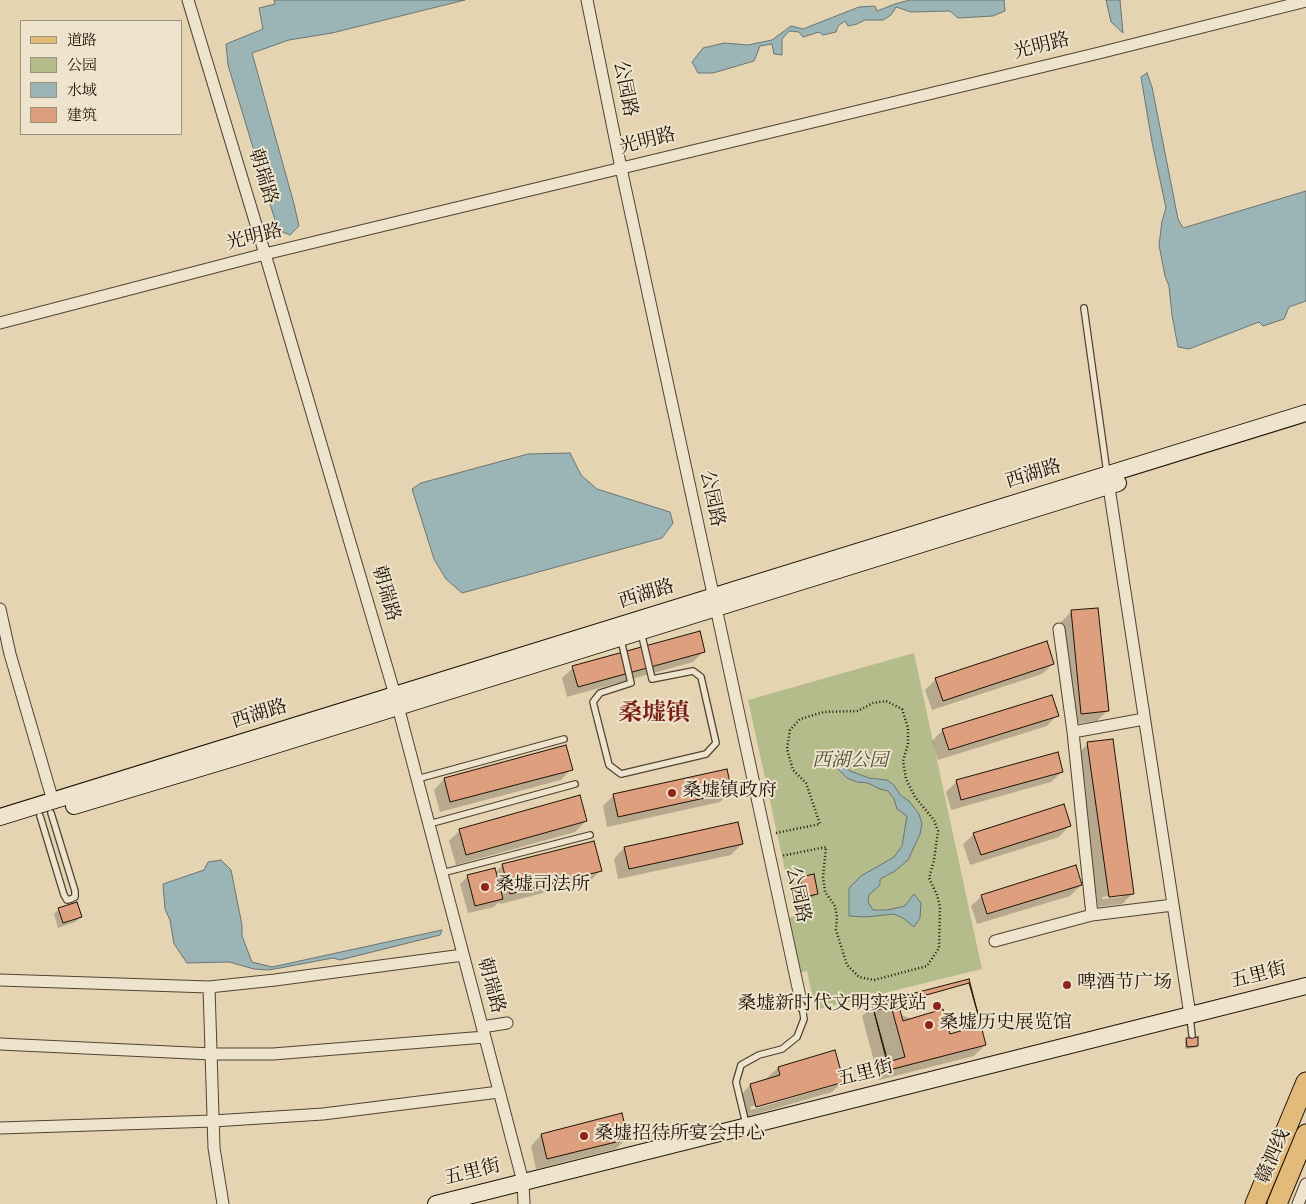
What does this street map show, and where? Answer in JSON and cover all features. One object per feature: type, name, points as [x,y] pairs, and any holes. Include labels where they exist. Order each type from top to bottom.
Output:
[{"type":"main road","name":"西湖路","points":[[0,828],[48,810],[1108,480],[1306,413]]},
{"type":"main road","name":"西湖路","points":[[1108,480],[1306,425]]},
{"type":"main road","name":"西湖路","points":[[396,701],[641,632],[715,602]]},
{"type":"main road","name":"西湖路","points":[[0,817],[48,810]]},
{"type":"main road","name":"五里街","points":[[436,1204],[1306,986]]},
{"type":"main road","name":"赣泗线","points":[[1255,1204],[1306,1082]]},
{"type":"main road","name":"赣泗线","points":[[1277,1204],[1306,1134]]},
{"type":"street","name":"朝瑞路","points":[[188,0],[265,254],[396,701],[523,1182],[524,1204]]},
{"type":"street","name":"公园路","points":[[587,0],[621,168],[802,1006]]},
{"type":"street","name":"光明路","points":[[0,324],[265,254],[1306,1]]},
{"type":"street","points":[[1108,480],[1190,1015]]},
{"type":"street","points":[[0,609],[48,810]]},
{"type":"street","points":[[1059,629],[1092,915]]},
{"type":"street","points":[[1072,732],[1144,719]]},
{"type":"street","points":[[995,941],[1092,915],[1173,905]]},
{"type":"street","points":[[0,980],[210,987],[463,955]]},
{"type":"street","points":[[210,987],[214,1148],[223,1204]]},
{"type":"street","points":[[0,1044],[212,1054],[273,1054],[483,1032],[507,1023]]},
{"type":"street","points":[[0,1128],[213,1121],[323,1114],[499,1092]]},
{"type":"street","points":[[1298,1204],[1306,1184]]},
{"type":"lane","points":[[1084,308],[1108,480]]},
{"type":"lane","points":[[620,638],[631,683],[600,693],[593,702],[609,765],[621,774],[706,754],[716,743],[701,677],[693,671],[652,679],[641,632]]},
{"type":"lane","points":[[417,779],[564,739]]},
{"type":"lane","points":[[429,824],[576,784]]},
{"type":"lane","points":[[48,810],[75,891],[74,897],[67,900],[64,895],[48,810]]},
{"type":"lane","points":[[442,874],[590,835]]},
{"type":"lane","points":[[747,1126],[736,1082],[741,1065],[759,1055],[782,1049],[797,1038],[804,1019],[802,1006]]},
{"type":"lane","points":[[1190,1015],[1192,1034]]},
{"type":"path","points":[[765,835],[820,824],[806,783],[793,770],[787,749],[790,730],[800,719],[824,712],[858,711],[873,703],[886,701],[902,709],[908,728],[908,744],[903,761],[906,779],[915,797],[934,820],[938,831],[934,860],[929,878],[940,907],[939,948],[927,966],[874,980],[859,977],[847,965],[836,930],[837,917],[835,906],[825,892],[823,878],[826,847],[770,859]]},
{"type":"green space","name":"西湖公园","points":[[914,653],[982,969],[815,1010],[807,971],[800,973],[788,918],[795,916],[748,700]]},
{"type":"water","points":[[274,0],[465,0],[332,33],[289,40],[252,53],[299,226],[290,235],[278,230],[228,65],[226,44],[263,29],[259,8],[275,4]]},
{"type":"water","points":[[910,0],[1004,0],[1005,11],[993,16],[958,18],[950,11],[911,12],[896,7],[891,15],[883,20],[865,20],[848,26],[845,21],[838,26],[836,32],[823,35],[819,32],[803,37],[799,32],[789,31],[782,39],[782,55],[774,54],[772,44],[760,46],[754,61],[713,73],[698,73],[692,62],[703,48],[724,43],[748,45],[772,40],[791,26],[803,29],[859,7],[875,6],[877,11]]},
{"type":"water","points":[[1106,0],[1120,0],[1123,33],[1111,22]]},
{"type":"water","points":[[1147,73],[1152,87],[1178,219],[1183,228],[1306,191],[1306,301],[1289,307],[1284,319],[1263,326],[1259,322],[1189,349],[1178,347],[1169,286],[1165,276],[1159,245],[1162,221],[1166,208],[1141,77]]},
{"type":"water","points":[[570,453],[581,475],[597,489],[670,512],[673,523],[662,538],[462,593],[446,579],[434,559],[412,489],[421,483],[528,454]]},
{"type":"water","points":[[847,750],[853,760],[843,765],[850,771],[869,778],[887,780],[894,785],[900,795],[909,801],[919,814],[922,824],[920,834],[908,860],[895,871],[880,879],[880,885],[869,895],[868,902],[873,910],[887,910],[905,906],[914,894],[921,903],[920,918],[914,927],[903,918],[894,914],[866,917],[849,916],[849,888],[861,876],[894,857],[902,846],[907,816],[897,809],[894,799],[888,791],[868,783],[857,782],[847,778],[839,770],[836,760],[837,751]]},
{"type":"water","points":[[221,860],[231,870],[242,925],[242,936],[252,962],[272,967],[442,930],[440,935],[340,960],[333,958],[269,970],[254,969],[229,962],[187,963],[174,944],[170,920],[165,909],[163,884],[204,870],[208,862]]},
{"type":"building","points":[[1098,608],[1109,711],[1081,714],[1071,610]]},
{"type":"building","points":[[700,631],[705,652],[578,687],[572,666]]},
{"type":"building","points":[[1047,641],[1054,664],[943,701],[935,678]]},
{"type":"building","points":[[1052,695],[1059,716],[949,750],[942,729]]},
{"type":"building","points":[[1113,739],[1134,894],[1109,897],[1087,742]]},
{"type":"building","points":[[566,745],[573,770],[450,802],[444,778]]},
{"type":"building","points":[[1058,752],[1063,772],[961,800],[956,780]]},
{"type":"building","name":"桑墟镇政府","points":[[727,769],[732,792],[618,817],[613,794]]},
{"type":"building","points":[[580,795],[587,821],[466,855],[459,829]]},
{"type":"building","points":[[1064,804],[1071,826],[981,855],[973,833]]},
{"type":"building","points":[[738,822],[743,844],[629,869],[624,847]]},
{"type":"building","points":[[594,841],[602,871],[510,894],[502,864]]},
{"type":"building","points":[[1076,865],[1082,885],[987,914],[981,895]]},
{"type":"building","name":"桑墟司法所","points":[[495,868],[503,899],[475,906],[467,875]]},
{"type":"building","points":[[814,874],[818,894],[804,897],[800,877]]},
{"type":"building","points":[[77,902],[82,917],[63,923],[58,908]]},
{"type":"building","name":"桑墟历史展览馆","points":[[969,979],[986,1045],[889,1070],[872,1004]]},
{"type":"building","name":"桑墟新时代文明实践站","points":[[969,983],[981,1025],[950,1034],[943,1009],[903,1021],[898,1003]]},
{"type":"building","points":[[891,1006],[905,1057],[888,1062],[874,1011]]},
{"type":"building","points":[[1198,1037],[1198,1046],[1187,1047],[1186,1038]]},
{"type":"building","points":[[835,1050],[844,1082],[756,1107],[750,1084],[780,1075],[778,1067]]},
{"type":"building","name":"桑墟招待所宴会中心","points":[[622,1113],[628,1139],[547,1159],[541,1134]]},
{"type":"place","name":"桑墟镇政府","points":[[672,793]]},
{"type":"place","name":"桑墟司法所","points":[[485,887]]},
{"type":"place","name":"啤酒节广场","points":[[1067,985]]},
{"type":"place","name":"桑墟新时代文明实践站","points":[[937,1006]]},
{"type":"place","name":"桑墟历史展览馆","points":[[929,1025]]},
{"type":"place","name":"桑墟招待所宴会中心","points":[[584,1136]]},
{"type":"district","name":"桑墟镇","points":[[654,716]]}]
